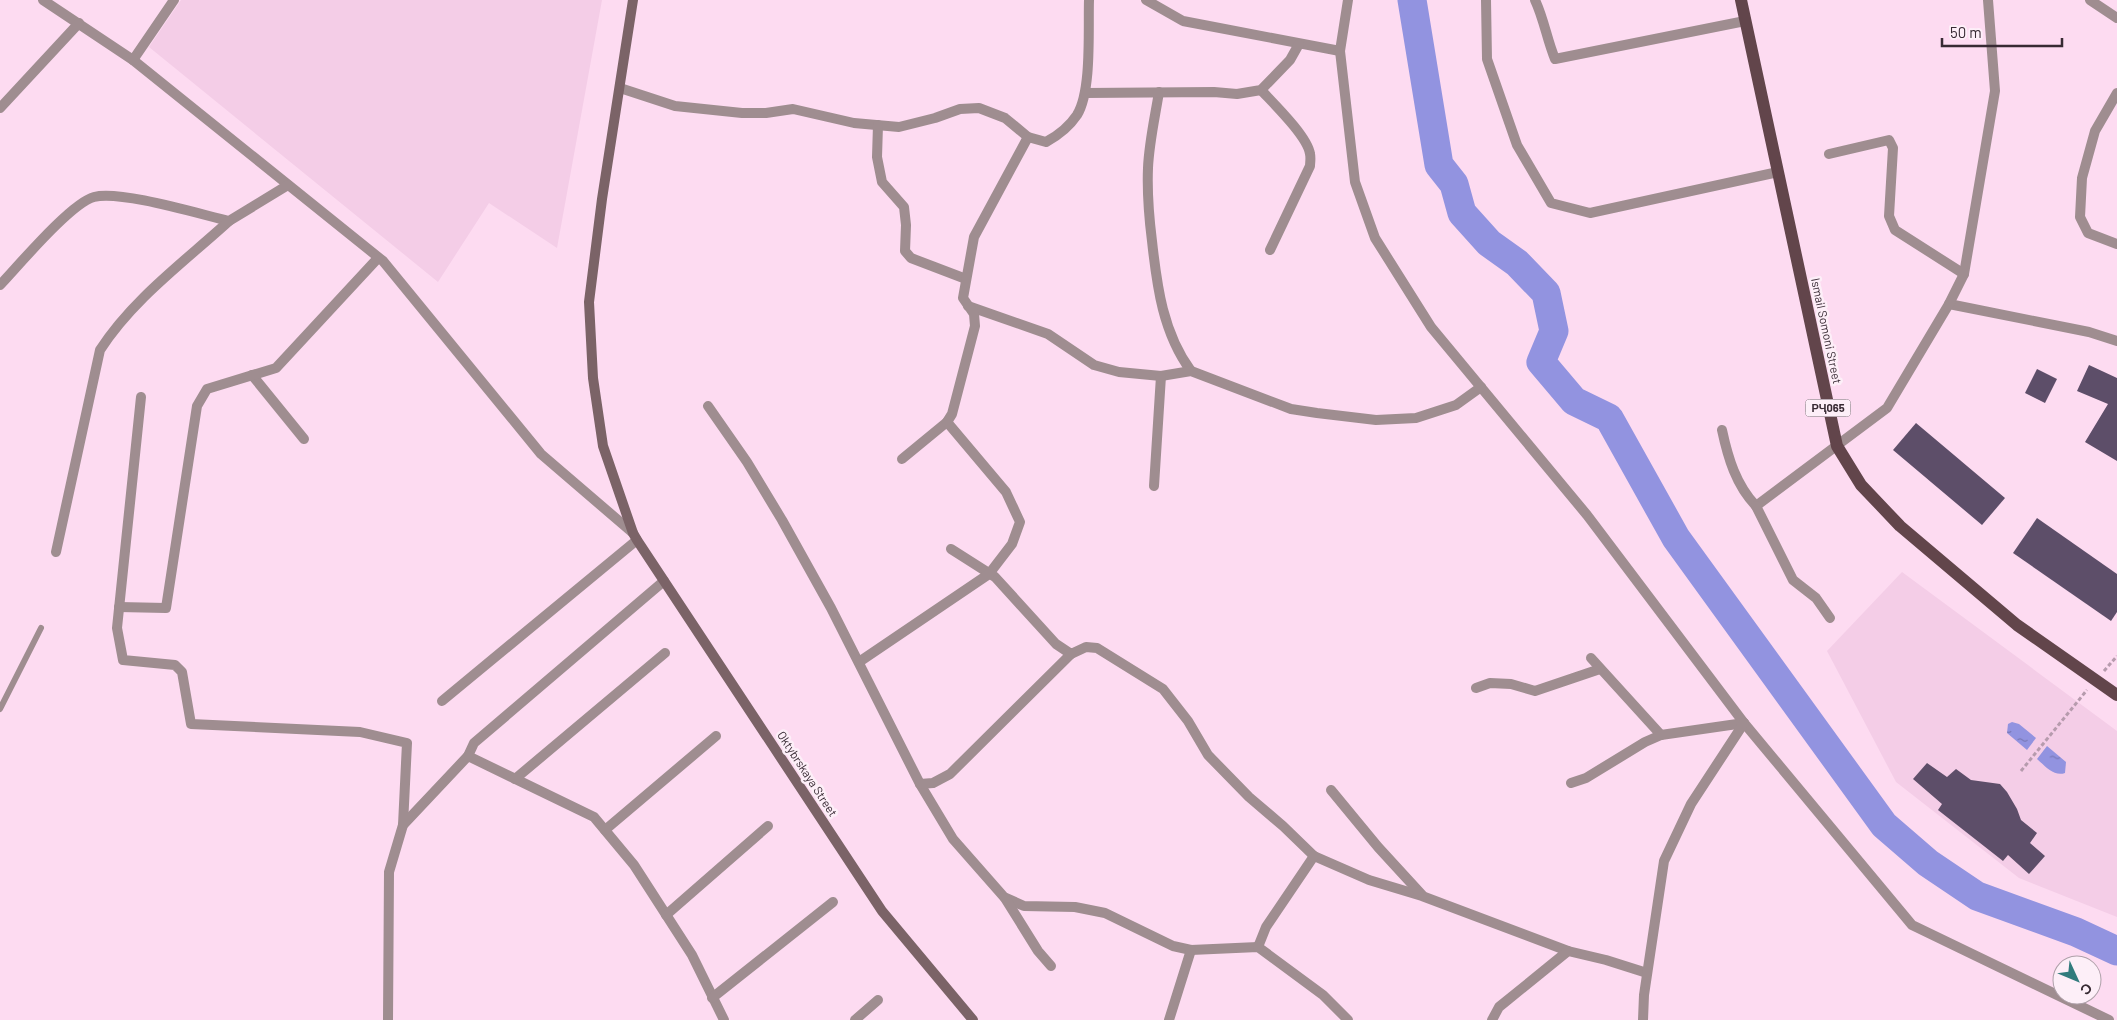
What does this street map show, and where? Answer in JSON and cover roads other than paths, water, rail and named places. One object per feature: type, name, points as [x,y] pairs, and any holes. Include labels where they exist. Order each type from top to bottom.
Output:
[{"type":"main road","name":"Oktybrskaya Street","points":[[633,0],[602,199],[589,302],[593,378],[603,446],[635,536],[664,581],[882,911],[973,1020]]},
{"type":"main road","name":"Ismail Somoni Street","points":[[1741,0],[1838,446],[1861,485],[1900,526],[2017,625],[2097,679],[2117,695]]},
{"type":"street","points":[[43,0],[134,60],[378,258],[541,454],[635,536],[442,700]]},
{"type":"street","points":[[134,60],[174,0]]},
{"type":"street","points":[[620,88],[675,106],[750,113],[793,109],[854,124],[899,127],[936,118],[960,109],[979,108],[1005,118],[1028,138],[1046,142],[1064,132],[1078,114],[1086,92],[1089,0]]},
{"type":"street","points":[[1146,0],[1183,21],[1340,51]]},
{"type":"street","points":[[1348,0],[1340,51],[1355,182],[1375,238],[1431,326],[1587,515],[1744,724],[1912,924],[2109,1020]]},
{"type":"street","points":[[1486,0],[1486,59],[1517,144],[1551,203],[1590,213],[1778,172]]},
{"type":"street","points":[[1535,0],[1541,12],[1547,40],[1555,59],[1745,22]]},
{"type":"street","points":[[1756,506],[1887,408],[1950,304],[1964,274],[1995,91],[1988,0]]},
{"type":"street","points":[[2090,0],[2117,18]]},
{"type":"street","points":[[0,108],[79,23]]},
{"type":"street","points":[[1086,92],[1214,92],[1237,94],[1261,90],[1290,60],[1299,44]]},
{"type":"street","points":[[1261,90],[1289,121],[1304,141],[1310,153],[1310,166],[1270,250]]},
{"type":"street","points":[[1159,92],[1148,168],[1150,220],[1155,268],[1162,312],[1174,343],[1191,371]]},
{"type":"street","points":[[2116,98],[2095,131],[2082,178],[2080,217],[2088,234],[2117,244]]},
{"type":"street","points":[[878,125],[877,157],[882,182],[904,207],[906,225],[904,252],[911,258],[966,279]]},
{"type":"street","points":[[902,459],[947,422],[952,414],[975,326],[974,314],[963,298],[974,237],[1028,138]]},
{"type":"street","points":[[1829,154],[1889,140],[1893,148],[1889,216],[1895,230],[1964,274]]},
{"type":"street","points":[[56,552],[100,350],[110,335],[169,273],[229,221],[288,185]]},
{"type":"street","points":[[0,285],[76,206],[94,197],[114,195],[229,221]]},
{"type":"street","points":[[119,607],[166,608],[196,406],[207,389],[276,368],[378,258]]},
{"type":"street","points":[[1950,304],[2089,332],[2117,341]]},
{"type":"street","points":[[967,306],[1048,334],[1094,365],[1119,372],[1161,376],[1191,371],[1291,409],[1376,420],[1416,418],[1456,404],[1481,387]]},
{"type":"street","points":[[252,375],[304,439]]},
{"type":"street","points":[[1154,486],[1161,376]]},
{"type":"street","points":[[141,397],[116,628],[123,660],[175,665],[182,672],[191,724],[360,732],[407,743],[403,825],[389,872],[388,1020]]},
{"type":"street","points":[[708,406],[748,462],[831,608],[920,784],[953,839],[1004,897],[1038,951],[1050,966]]},
{"type":"street","points":[[859,662],[989,574],[1012,544],[1020,522],[1006,492],[947,422]]},
{"type":"street","points":[[1722,430],[1728,458],[1745,495],[1756,506],[1793,580],[1816,598],[1830,618]]},
{"type":"street","points":[[951,549],[996,577],[1056,644],[1071,654]]},
{"type":"street","points":[[403,825],[468,756],[474,743],[664,581]]},
{"type":"street","points":[[920,784],[933,783],[950,774],[1071,654],[1086,647],[1097,648],[1163,689],[1188,721],[1208,755],[1249,797],[1314,856],[1369,880],[1422,896],[1568,951],[1606,960],[1647,973]]},
{"type":"street","points":[[515,779],[665,653]]},
{"type":"street","points":[[1590,658],[1661,735]]},
{"type":"street","points":[[1476,688],[1490,683],[1511,684],[1535,691],[1600,669]]},
{"type":"street","points":[[1571,783],[1586,778],[1645,742],[1661,735],[1744,724]]},
{"type":"street","points":[[1643,1020],[1644,995],[1664,861],[1692,804],[1744,724]]},
{"type":"street","points":[[604,830],[716,736]]},
{"type":"street","points":[[468,756],[594,817],[634,865],[692,955],[724,1020]]},
{"type":"street","points":[[1331,790],[1378,848],[1422,896]]},
{"type":"street","points":[[666,915],[768,826]]},
{"type":"street","points":[[1258,947],[1266,926],[1314,856]]},
{"type":"street","points":[[1004,897],[1024,906],[1076,907],[1105,913],[1173,946],[1191,950],[1258,947],[1323,995],[1348,1020]]},
{"type":"street","points":[[712,998],[833,902]]},
{"type":"street","points":[[1169,1020],[1191,950]]},
{"type":"street","points":[[1492,1020],[1499,1007],[1568,951]]},
{"type":"street","points":[[855,1020],[878,1000]]},
{"type":"lane","points":[[0,709],[41,628]]},
{"type":"water","points":[[2012,722],[2019,724],[2036,738],[2027,750],[2007,733],[2008,724]]},
{"type":"water","points":[[2047,746],[2066,762],[2065,773],[2053,772],[2037,759]]},
{"type":"waterway","points":[[1412,0],[1439,165],[1454,184],[1462,213],[1489,243],[1517,263],[1546,293],[1554,331],[1541,362],[1574,401],[1609,418],[1676,538],[1884,825],[1928,863],[1977,896],[2076,932],[2117,951]]}]
